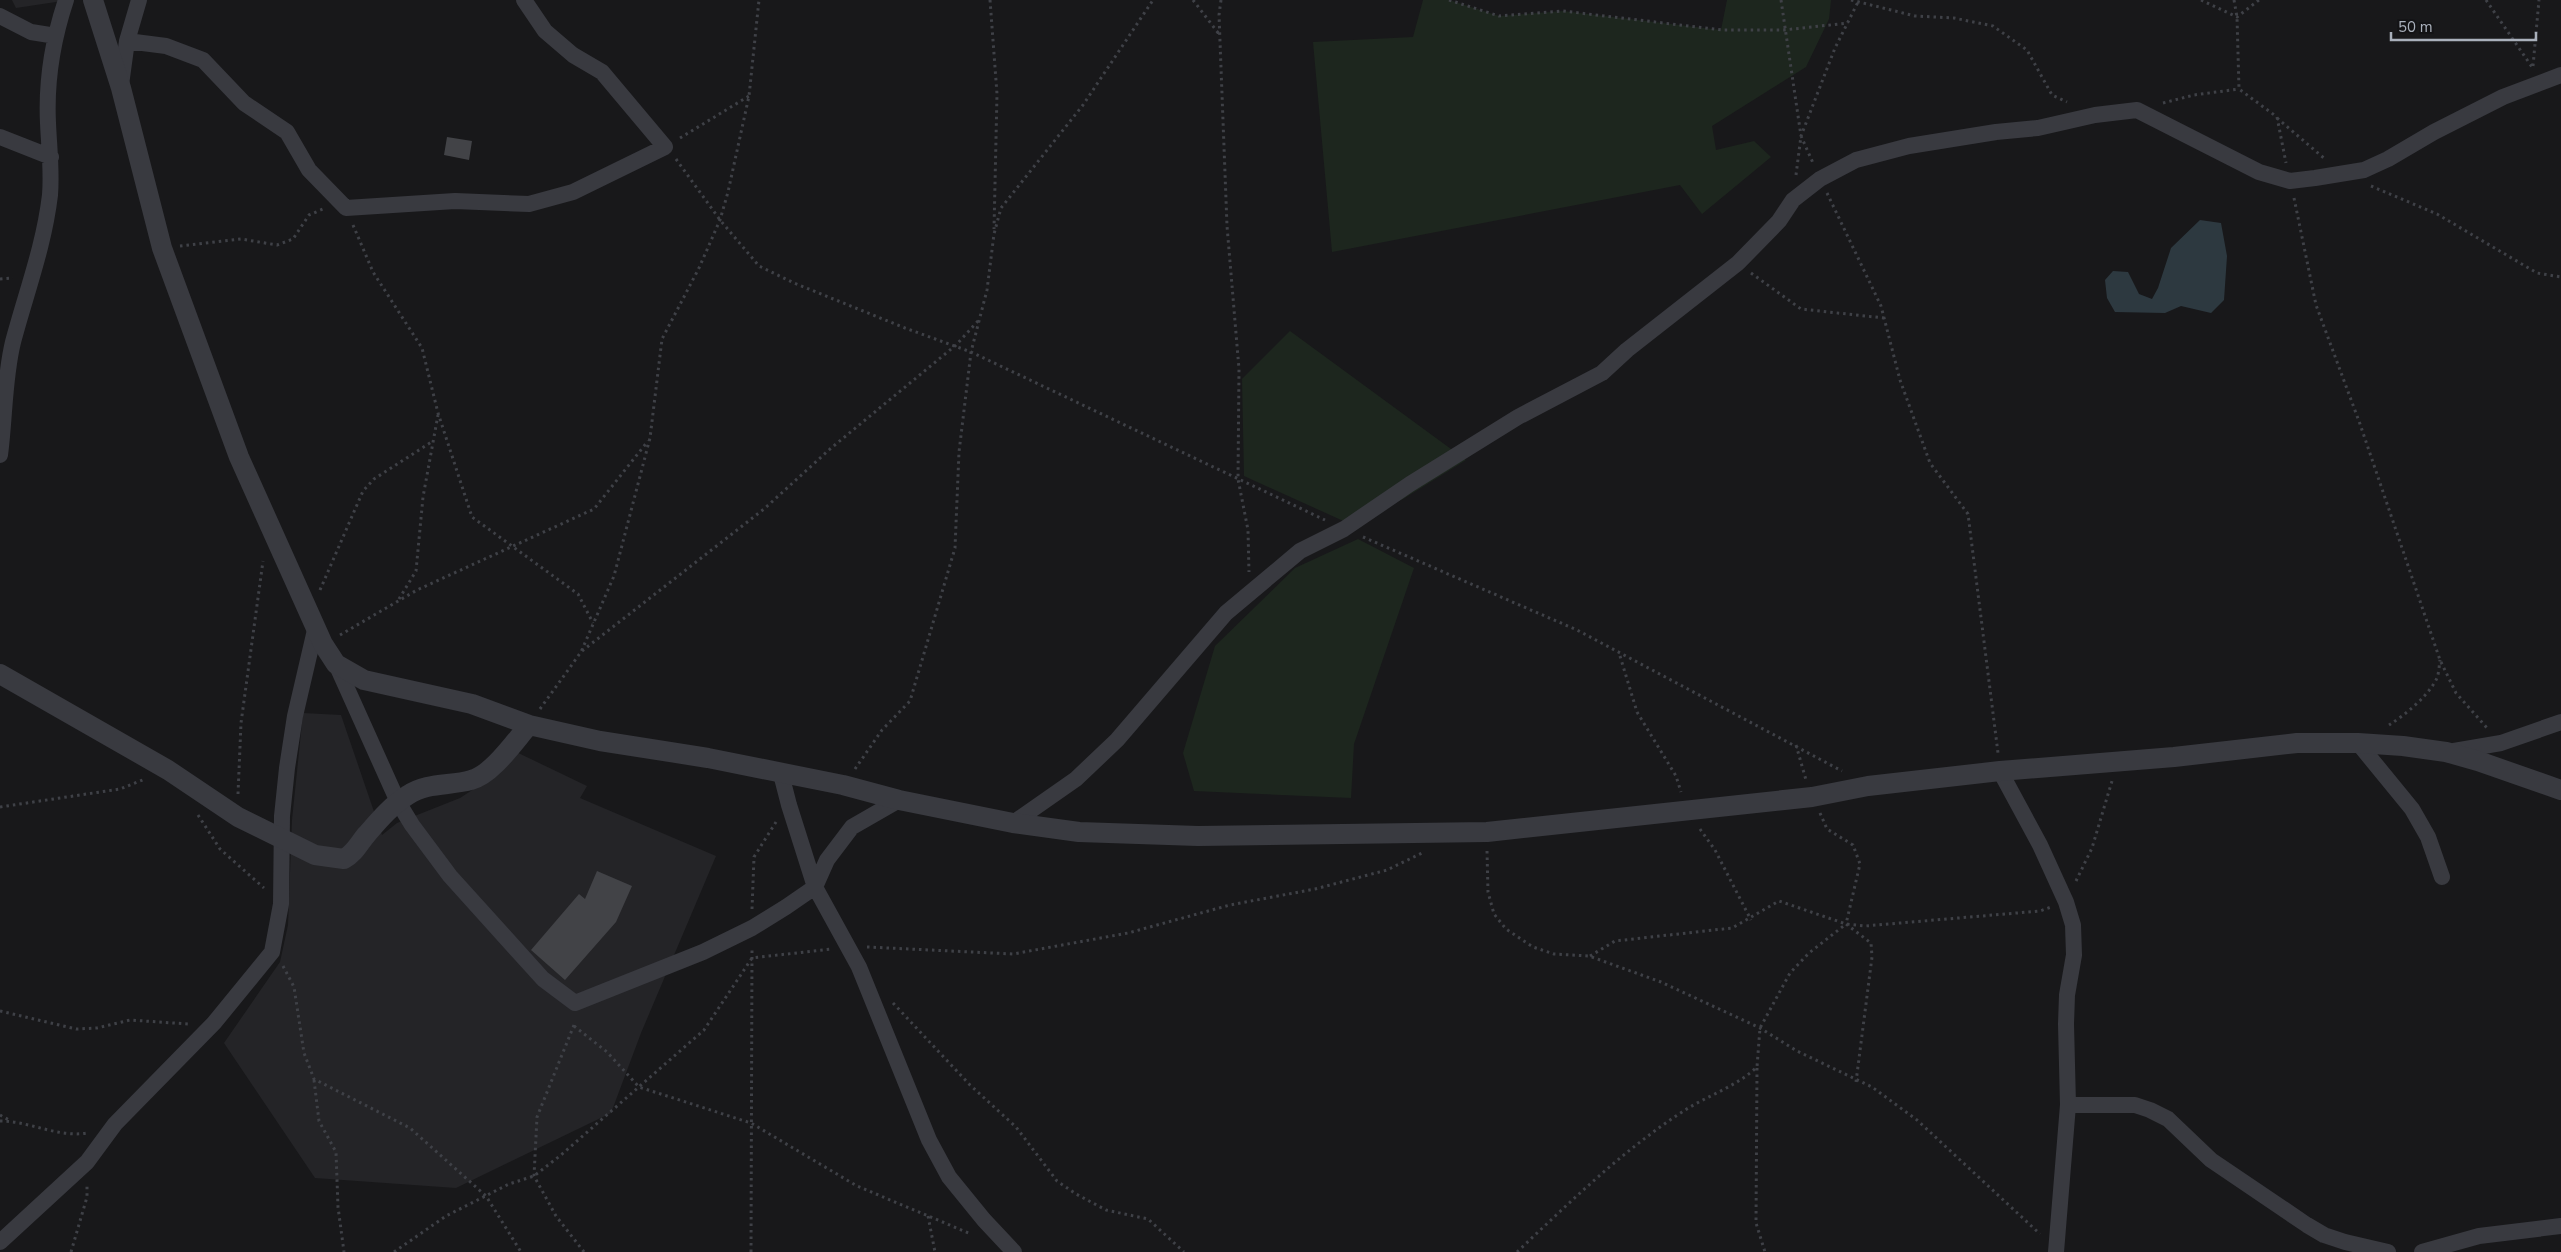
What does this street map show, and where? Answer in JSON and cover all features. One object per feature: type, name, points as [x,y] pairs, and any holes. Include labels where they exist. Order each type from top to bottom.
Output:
[{"type":"street","points":[[0,455],[4,392],[13,343],[44,230],[50,193],[51,157],[48,94],[56,36],[66,0]]},
{"type":"street","points":[[93,0],[121,88],[162,248],[239,457],[316,630],[336,664],[398,802],[412,826],[450,876],[543,980],[575,1003],[703,952],[752,928],[815,886],[827,860],[852,827],[899,800]]},
{"type":"street","points":[[121,88],[126,41],[139,0]]},
{"type":"street","points":[[126,41],[166,46],[204,60],[244,103],[288,132],[309,170],[346,208],[455,201],[529,204],[573,192],[665,148],[602,72],[573,55],[545,31],[524,0]]},
{"type":"street","points":[[0,16],[31,32],[56,36]]},
{"type":"street","points":[[1013,823],[1076,779],[1117,740],[1226,613],[1300,552],[1344,529],[1410,484],[1518,418],[1602,373],[1627,350],[1738,263],[1779,221],[1793,200],[1820,179],[1856,160],[1909,146],[1996,132],[2038,128],[2095,115],[2137,110],[2259,172],[2290,180],[2342,174],[2364,170],[2503,97],[2561,75]]},
{"type":"street","points":[[0,137],[51,157]]},
{"type":"street","points":[[0,1242],[87,1162],[116,1124],[214,1023],[272,952],[278,933],[281,904],[282,840],[287,768],[295,716],[316,630]]},
{"type":"street","points":[[336,664],[364,680],[472,704],[529,725],[600,741],[708,758],[1013,823],[1079,832],[1198,836],[1487,832],[1687,809],[1812,798],[1868,786],[2000,770],[2174,757],[2263,745],[2358,742],[2446,752],[2478,760],[2561,790]]},
{"type":"street","points":[[0,674],[168,770],[238,817],[315,855],[344,859],[356,850],[385,813],[398,802],[411,793],[428,786],[474,780],[487,772],[529,725]]},
{"type":"street","points":[[2446,752],[2501,743],[2561,722]]},
{"type":"street","points":[[2358,742],[2412,809],[2428,837],[2442,877]]},
{"type":"street","points":[[2000,770],[2040,845],[2066,902],[2073,925],[2074,941],[2067,995],[2068,1105],[2056,1250]]},
{"type":"street","points":[[781,774],[815,886],[849,946],[938,1157],[949,1177],[1014,1252]]},
{"type":"street","points":[[2068,1105],[2135,1105],[2150,1110],[2168,1119],[2211,1160],[2307,1225],[2338,1240],[2388,1252]]},
{"type":"street","points":[[2422,1252],[2479,1236],[2561,1226]]},
{"type":"path","points":[[529,725],[581,652],[614,576],[650,438],[662,339],[699,268],[720,220],[728,192],[749,96],[759,0]]},
{"type":"path","points":[[843,786],[882,730],[910,701],[955,548],[959,452],[971,352],[987,290],[994,234],[997,94],[990,0]]},
{"type":"path","points":[[994,234],[1001,208],[1083,105],[1153,0]]},
{"type":"path","points":[[1193,0],[1220,35]]},
{"type":"path","points":[[1221,0],[1219,15],[1227,226],[1240,369],[1238,479],[1248,530],[1249,594]]},
{"type":"path","points":[[1449,0],[1499,16],[1563,11],[1722,30],[1784,30],[1848,23]]},
{"type":"path","points":[[1781,0],[1801,136],[1881,306],[1900,380],[1930,463],[1968,514],[2000,770]]},
{"type":"path","points":[[1851,0],[1915,16],[1954,18],[1993,26],[2027,50],[2052,95],[2095,115]]},
{"type":"path","points":[[2201,0],[2237,17]]},
{"type":"path","points":[[2234,0],[2237,17],[2239,89]]},
{"type":"path","points":[[2237,17],[2259,0]]},
{"type":"path","points":[[2486,0],[2532,66]]},
{"type":"path","points":[[2528,88],[2539,0]]},
{"type":"path","points":[[1793,200],[1801,136],[1835,48],[1858,1]]},
{"type":"path","points":[[2137,110],[2194,95],[2239,89],[2277,117],[2342,174],[2437,214],[2537,273],[2561,277]]},
{"type":"path","points":[[749,96],[665,148],[675,157],[720,220],[759,266],[794,283],[877,317],[956,345],[1344,529],[1577,630],[1620,655],[1796,744],[1868,786]]},
{"type":"path","points":[[2277,117],[2316,305],[2360,424],[2440,660],[2456,693],[2501,743]]},
{"type":"path","points":[[162,248],[241,240],[276,245],[293,239],[309,215],[320,209],[346,208],[373,272],[422,348],[438,412],[472,517],[578,594],[593,623]]},
{"type":"path","points":[[1738,263],[1801,309],[1884,318]]},
{"type":"path","points":[[581,652],[764,509],[830,449],[956,345],[979,320]]},
{"type":"path","points":[[399,600],[416,571],[423,497],[438,412]]},
{"type":"path","points":[[316,630],[399,600],[594,509],[650,438]]},
{"type":"path","points":[[316,630],[335,560],[364,491],[374,479],[433,441]]},
{"type":"path","points":[[238,817],[240,723],[264,560]]},
{"type":"path","points":[[1620,655],[1637,712],[1676,776],[1687,809],[1715,850],[1751,920]]},
{"type":"path","points":[[2358,742],[2398,720],[2426,693],[2437,679],[2440,660]]},
{"type":"path","points":[[1765,1252],[1756,1223],[1757,1067],[1760,1028],[1790,973],[1809,952],[1846,924],[1860,864],[1853,845],[1827,829],[1812,798],[1796,744]]},
{"type":"path","points":[[1589,956],[1615,941],[1732,928],[1751,920],[1779,901],[1846,924],[1865,926],[2040,911],[2066,902],[2092,848],[2119,760]]},
{"type":"path","points":[[0,807],[120,789],[168,770]]},
{"type":"path","points":[[751,1252],[750,1123],[754,857],[789,805]]},
{"type":"path","points":[[194,810],[220,849],[281,904]]},
{"type":"path","points":[[1487,832],[1488,892],[1494,914],[1506,928],[1533,946],[1554,954],[1589,956],[1661,982],[1760,1028],[1796,1051],[1856,1082],[1872,1087],[1917,1120],[2056,1250]]},
{"type":"path","points":[[394,1252],[446,1216],[509,1184],[534,1176],[615,1111],[640,1086],[704,1030],[752,958],[849,946],[1013,954],[1128,933],[1230,905],[1324,886],[1387,870],[1431,849]]},
{"type":"path","points":[[1846,924],[1871,942],[1872,957],[1856,1082]]},
{"type":"path","points":[[272,952],[286,970],[294,987],[304,1053],[314,1079],[320,1121],[336,1152],[338,1207],[344,1252]]},
{"type":"path","points":[[892,1002],[970,1085],[1016,1127],[1057,1181],[1076,1194],[1106,1210],[1148,1219],[1184,1252]]},
{"type":"path","points":[[575,1003],[574,1026],[537,1117],[534,1176],[556,1216],[584,1252]]},
{"type":"path","points":[[0,1011],[76,1029],[96,1028],[130,1020],[173,1025],[214,1023]]},
{"type":"path","points":[[574,1026],[607,1052],[640,1086],[750,1123],[857,1186],[973,1234]]},
{"type":"path","points":[[1517,1252],[1596,1178],[1682,1112],[1747,1076],[1757,1067]]},
{"type":"path","points":[[314,1079],[410,1128],[486,1196],[521,1252]]},
{"type":"path","points":[[0,1115],[9,1121]]},
{"type":"path","points":[[0,1121],[42,1127],[66,1135],[93,1133],[116,1124]]},
{"type":"path","points":[[71,1252],[87,1197],[87,1162]]},
{"type":"path","points":[[927,1215],[935,1252]]},
{"type":"shaded area","points":[[12,0],[69,0],[16,8]]},
{"type":"shaded area","points":[[1423,0],[1449,0],[1499,16],[1563,11],[1721,30],[1727,0],[1831,0],[1829,19],[1806,67],[1712,126],[1716,150],[1754,141],[1771,157],[1702,214],[1680,185],[1332,252],[1313,42],[1413,37]]},
{"type":"shaded area","points":[[2200,220],[2221,223],[2227,256],[2224,300],[2211,313],[2181,306],[2165,313],[2115,312],[2107,298],[2105,280],[2113,271],[2128,272],[2139,294],[2152,299],[2158,288],[2171,248]]},
{"type":"shaded area","points":[[1290,331],[1466,460],[1403,499],[1350,524],[1244,476],[1242,379]]},
{"type":"shaded area","points":[[1358,539],[1414,568],[1354,744],[1351,798],[1194,791],[1183,753],[1215,646],[1295,568]]},
{"type":"shaded area","points":[[303,713],[341,715],[382,835],[397,823],[460,798],[483,783],[510,749],[587,786],[580,798],[716,856],[641,1033],[611,1113],[456,1188],[315,1178],[224,1043],[280,962],[288,925],[292,820]]},
{"type":"building","points":[[447,137],[472,141],[469,160],[444,155]]},
{"type":"building","points":[[597,871],[632,886],[616,922],[565,980],[531,950],[579,894],[585,899]]}]
